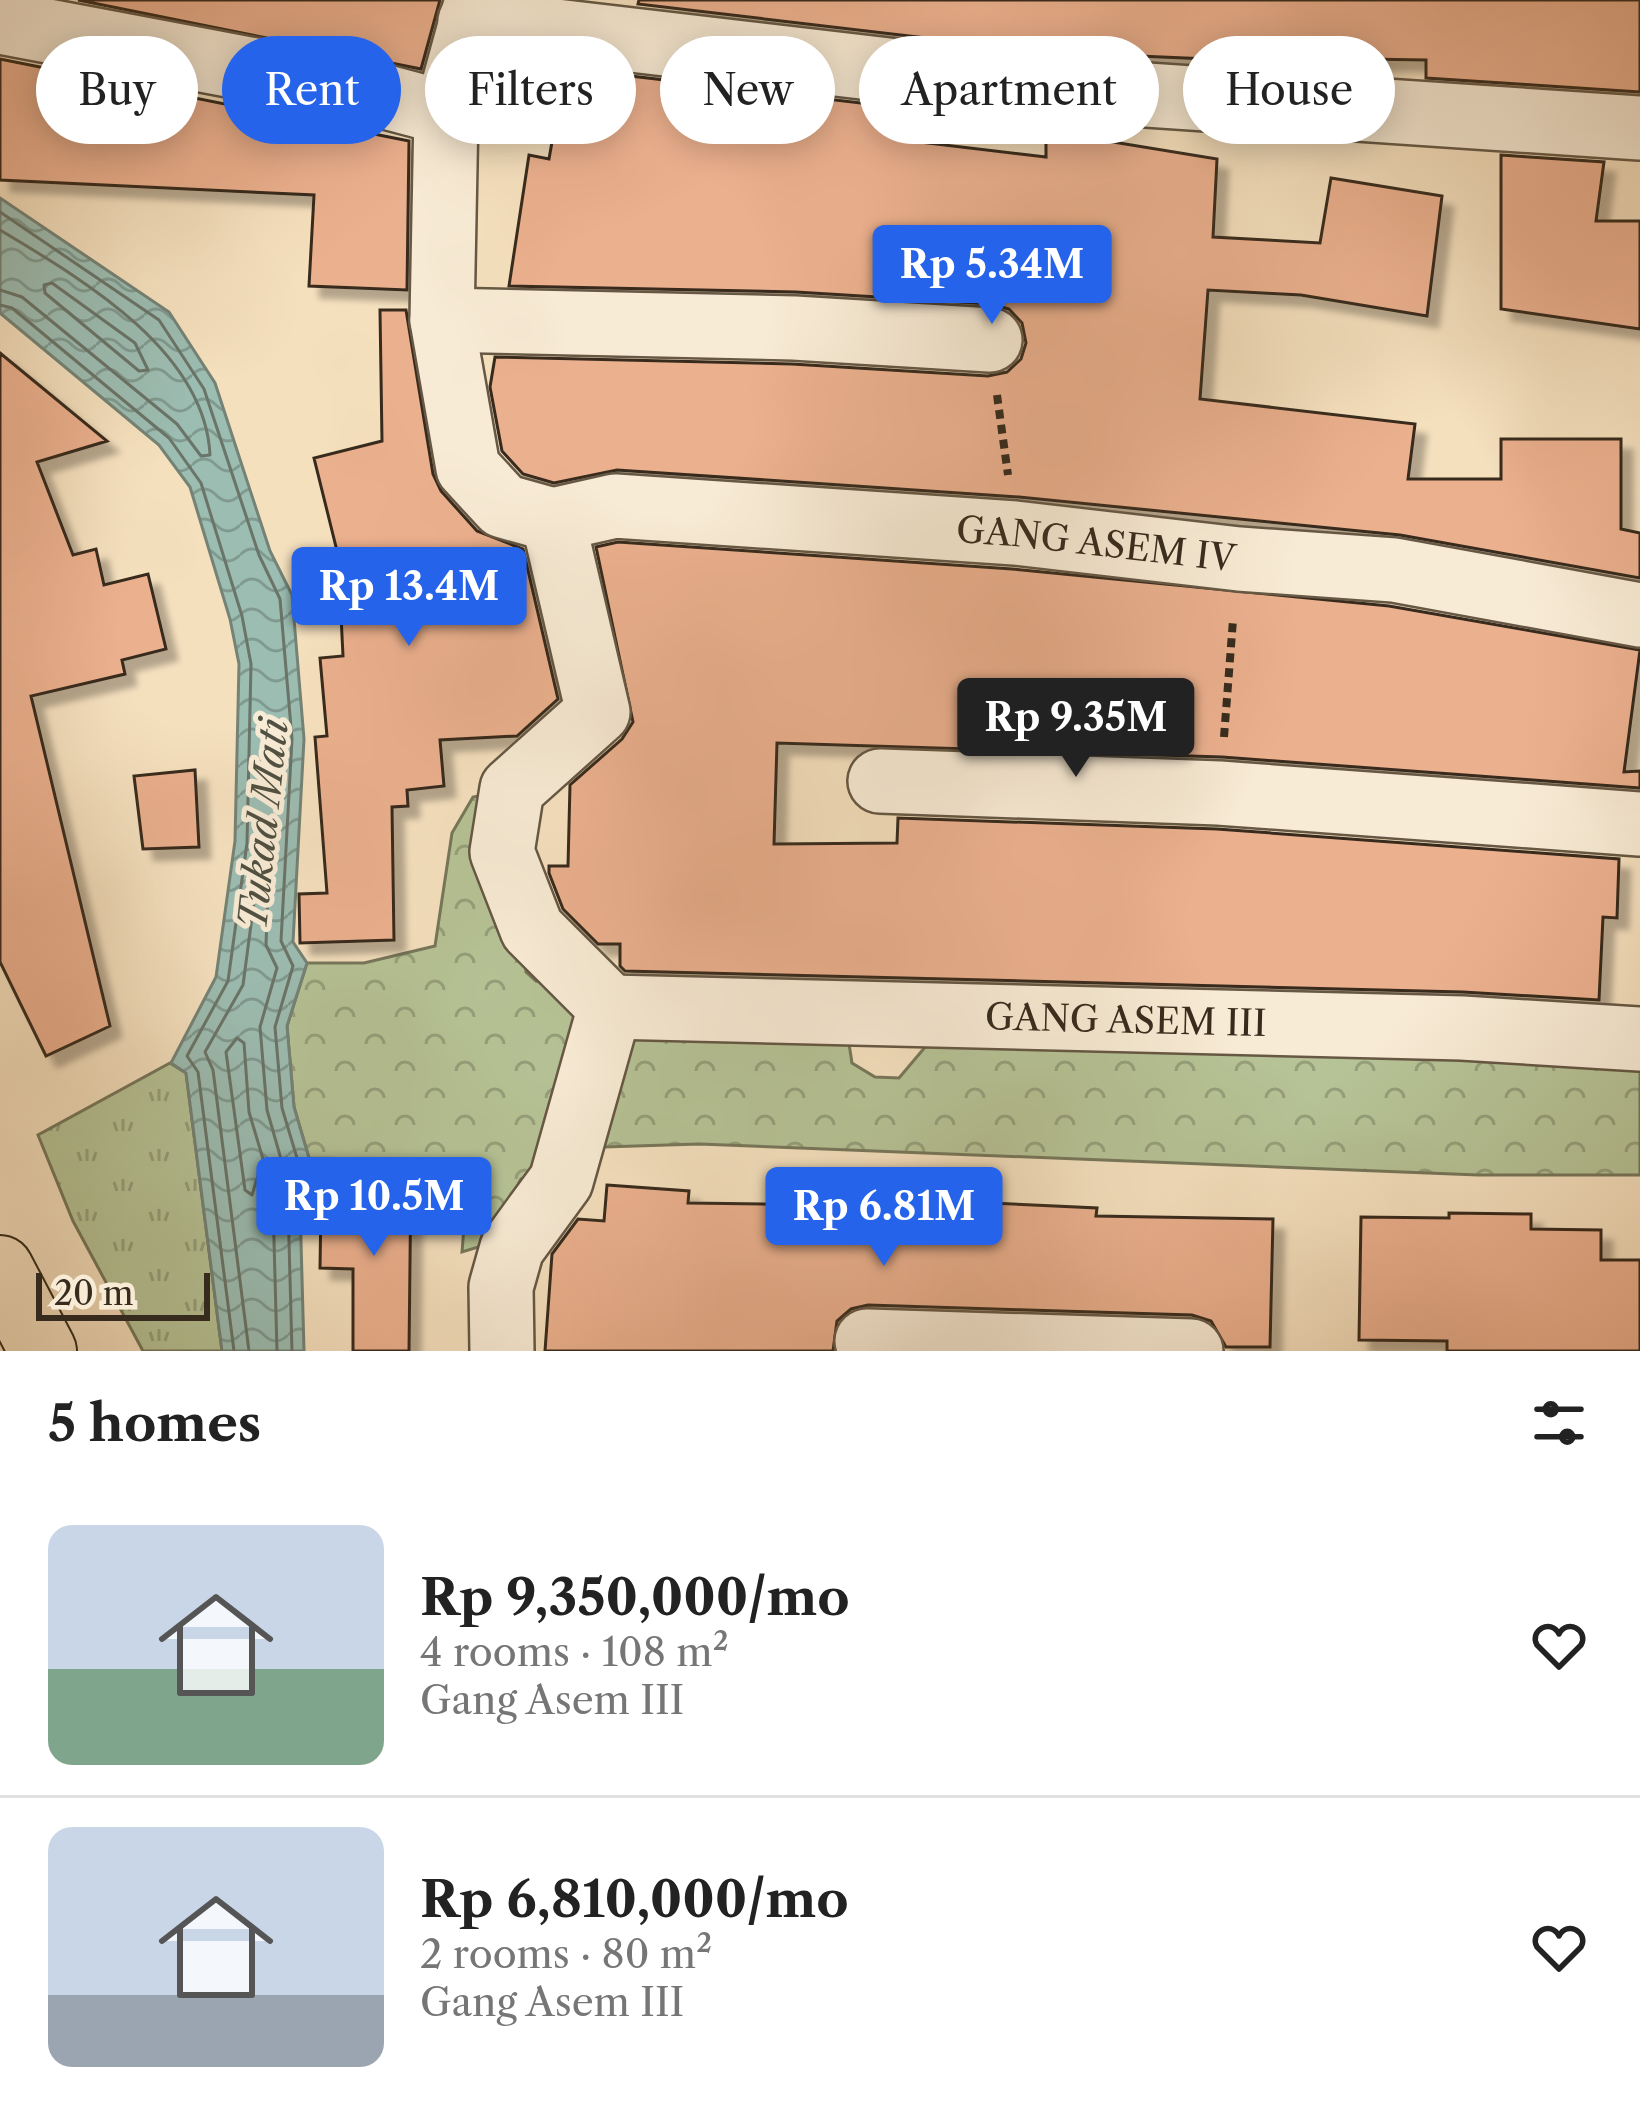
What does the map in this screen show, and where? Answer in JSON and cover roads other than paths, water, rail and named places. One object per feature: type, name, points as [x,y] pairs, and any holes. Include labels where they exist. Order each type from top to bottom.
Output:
[{"type":"highway","points":[[0,1269],[43,1351]]},
{"type":"street","points":[[474,10],[1060,90],[1640,128]]},
{"type":"street","points":[[0,22],[356,89],[425,107]]},
{"type":"street","points":[[445,144],[442,320],[468,469],[503,506],[553,520],[598,712],[512,789],[502,851],[532,928],[610,1007],[561,1181],[512,1248],[501,1287],[502,1351]]},
{"type":"street","points":[[442,320],[794,328],[990,340]]},
{"type":"street","name":"GANG ASEM IV","points":[[553,520],[615,506],[1015,533],[1239,559],[1394,569],[1640,614]]},
{"type":"street","points":[[880,781],[1219,793],[1640,824]]},
{"type":"street","name":"GANG ASEM III","points":[[610,1007],[1462,1028],[1640,1039]]},
{"type":"street","points":[[867,1341],[1191,1351]]},
{"type":"water","name":"Tukad Mati","points":[[0,198],[169,312],[215,383],[270,551],[292,595],[304,739],[293,942],[307,963],[287,1026],[294,1107],[309,1158],[300,1205],[304,1351],[222,1351],[186,1073],[171,1063],[216,977],[235,841],[239,664],[230,619],[190,487],[159,445],[0,313]]}]
